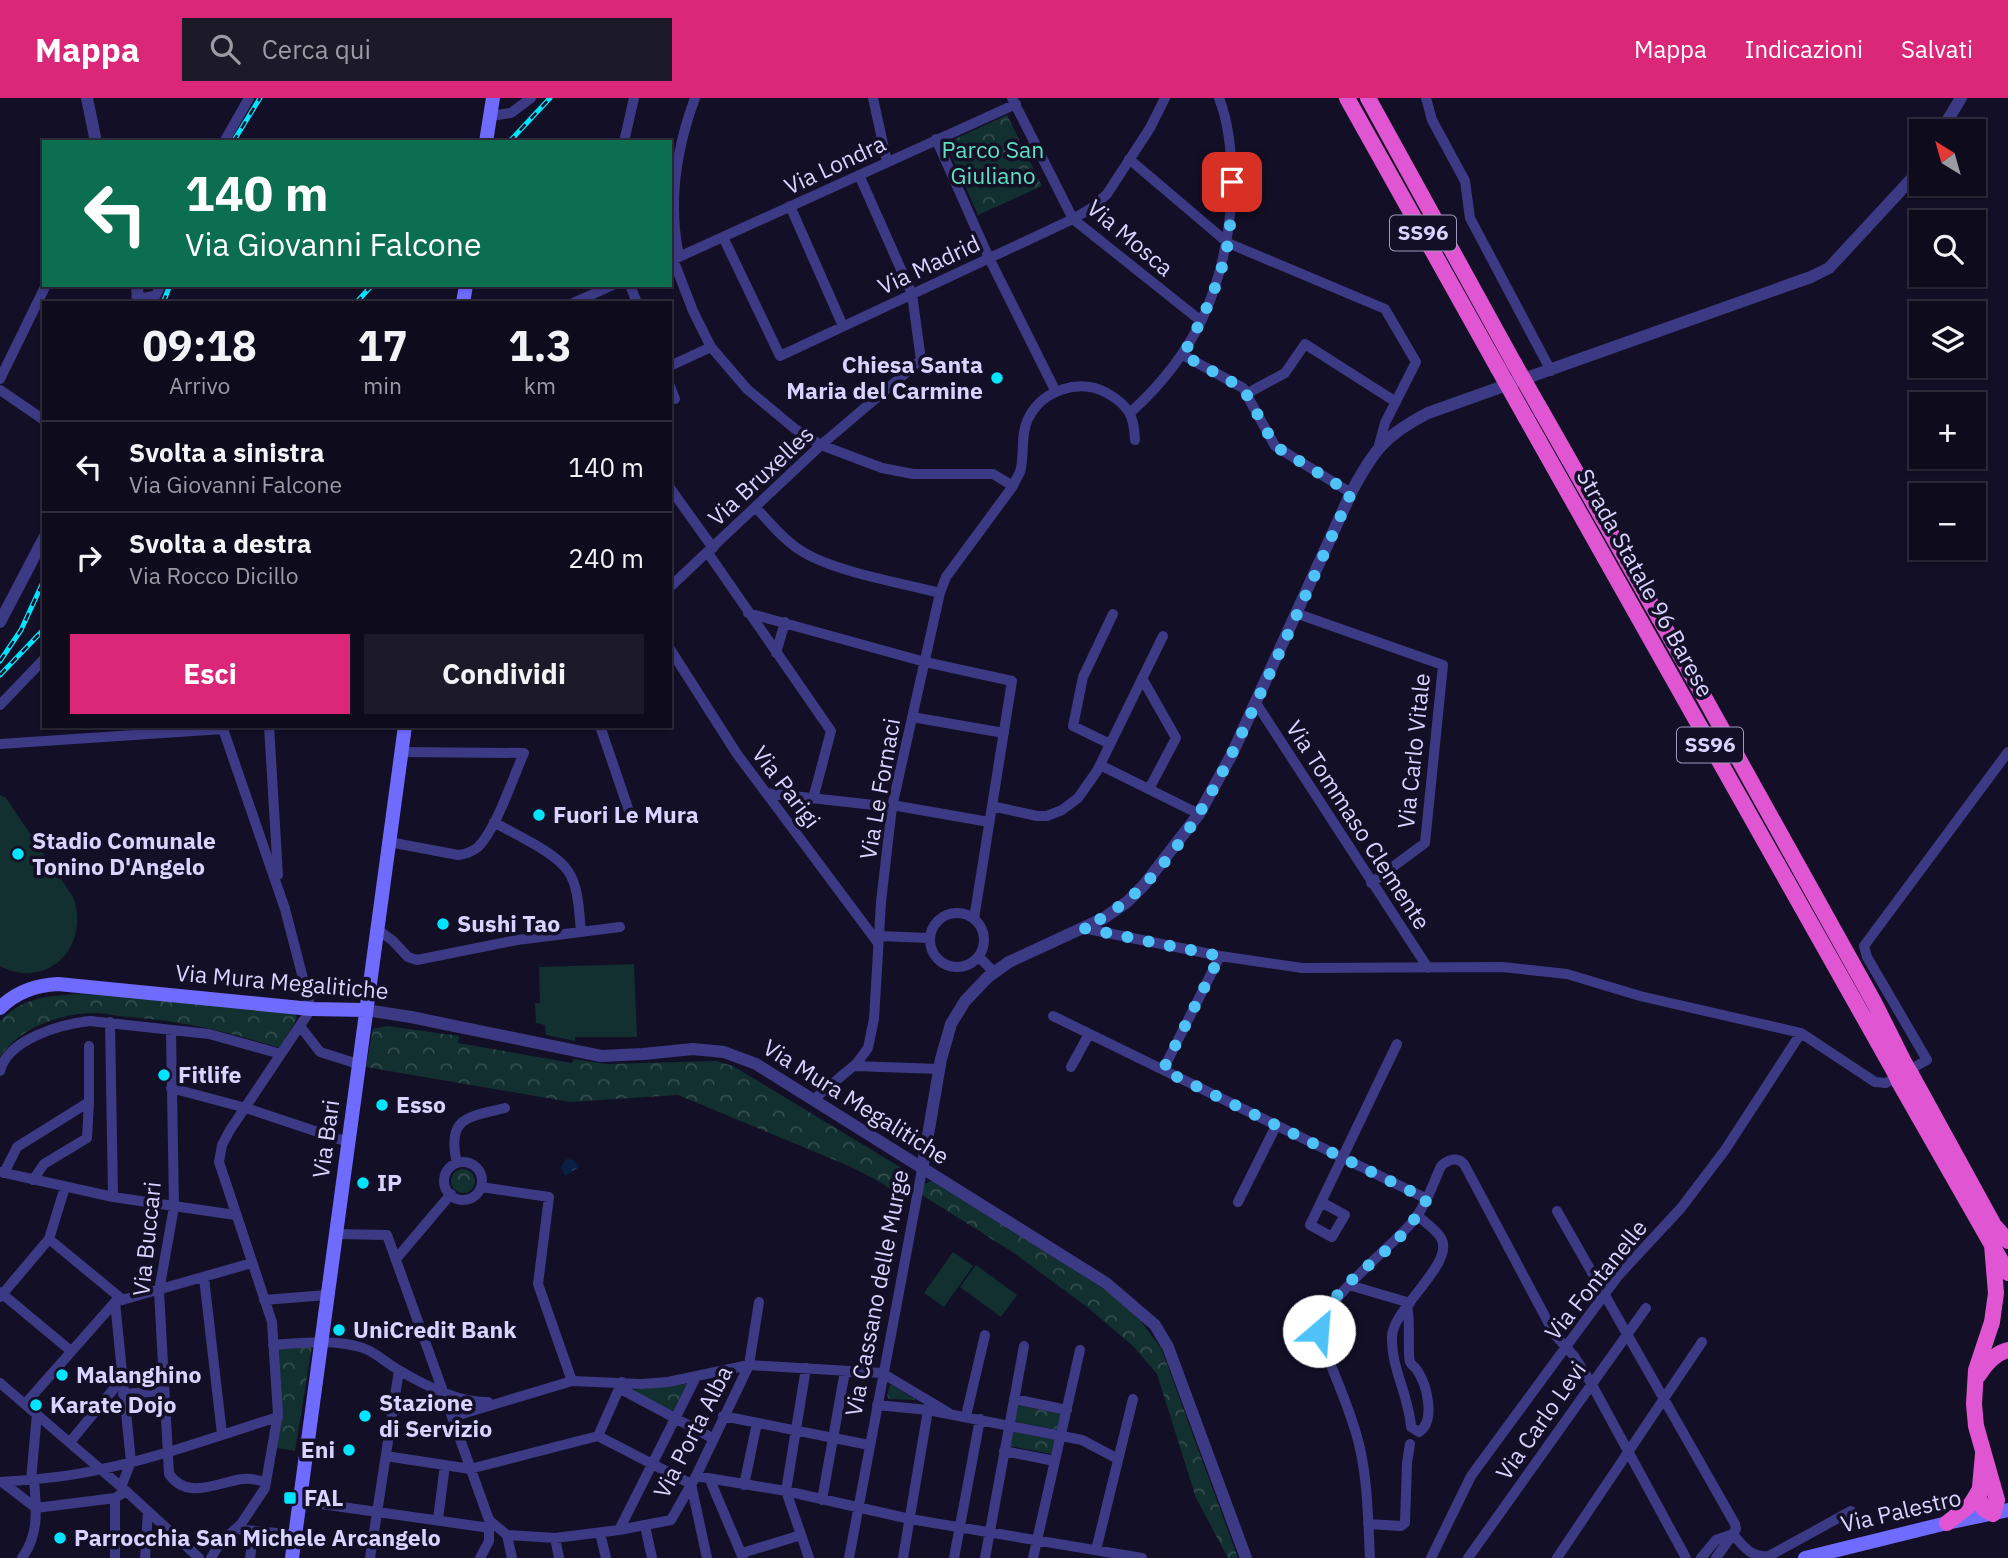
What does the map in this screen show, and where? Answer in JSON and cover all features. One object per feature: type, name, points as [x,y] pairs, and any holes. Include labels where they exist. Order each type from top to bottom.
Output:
[{"type":"highway","name":"Strada Statale 96 Barese","points":[[1347,98],[1498,368],[2003,1246]]},
{"type":"highway","name":"Strada Statale 96 Barese","points":[[1368,98],[1875,1004],[1902,1073],[1992,1223],[2003,1246],[2008,1273]]},
{"type":"highway","points":[[2000,1512],[1997,1500],[1985,1481],[1983,1454],[1976,1426],[1974,1381],[1993,1322],[2003,1246]]},
{"type":"highway","points":[[1974,1381],[1987,1363],[2004,1350],[2008,1350]]},
{"type":"highway","points":[[1985,1481],[2008,1490]]},
{"type":"highway","points":[[1947,1523],[1972,1504],[1985,1481]]},
{"type":"main road","points":[[486,140],[493,98]]},
{"type":"main road","name":"Via Bari","points":[[292,1558],[405,728]]},
{"type":"main road","name":"Via Mura Megalitiche","points":[[0,1008],[29,989],[58,984],[311,1009],[366,1010]]},
{"type":"main road","name":"Via Palestro","points":[[1805,1558],[2000,1512]]},
{"type":"street","points":[[87,98],[96,140]]},
{"type":"street","points":[[225,140],[249,98]]},
{"type":"street","points":[[490,117],[511,113],[531,98]]},
{"type":"street","points":[[624,140],[634,98]]},
{"type":"street","points":[[695,98],[677,163],[673,202],[674,259],[693,311],[711,347],[765,406],[821,445],[882,468],[913,474],[993,474],[1013,486],[1020,471],[1024,430],[1029,418],[1047,397],[1056,392],[1076,387],[1099,390],[1124,404],[1131,412],[1135,440]]},
{"type":"street","points":[[873,98],[887,162]]},
{"type":"street","name":"Via Madrid","points":[[723,237],[780,356],[1073,219],[1101,201],[1150,128],[1165,98]]},
{"type":"street","points":[[1131,412],[1163,382],[1183,355],[1202,321],[1228,243],[1232,182],[1226,115],[1219,98]]},
{"type":"street","points":[[1426,98],[1432,120],[1465,181],[1470,218],[1474,227],[1551,371]]},
{"type":"street","points":[[1948,119],[1961,98]]},
{"type":"street","name":"Via Londra","points":[[674,259],[1014,101]]},
{"type":"street","name":"Via Mosca","points":[[1014,101],[1073,219],[1202,321]]},
{"type":"street","points":[[936,139],[989,258],[1056,392]]},
{"type":"street","points":[[1129,159],[1228,243],[1385,309],[1416,362],[1385,423],[1380,445]]},
{"type":"street","name":"Via Bruxelles","points":[[672,585],[821,445],[921,360],[912,294],[859,175]]},
{"type":"street","points":[[1380,445],[1400,429],[1429,413],[1811,277],[1829,268],[1909,182]]},
{"type":"street","points":[[790,206],[844,326]]},
{"type":"street","points":[[0,379],[45,287]]},
{"type":"street","points":[[138,301],[156,295],[160,287]]},
{"type":"street","points":[[577,301],[609,287]]},
{"type":"street","points":[[1247,394],[1285,373],[1305,344],[1396,402]]},
{"type":"street","points":[[672,365],[711,347]]},
{"type":"street","points":[[1183,355],[1243,388],[1275,446],[1351,493]]},
{"type":"street","points":[[0,390],[42,419]]},
{"type":"street","points":[[672,391],[675,398]]},
{"type":"street","name":"Via Cassano delle Murge","points":[[849,1558],[939,1069],[951,1024],[965,1000],[994,972],[1009,962],[1104,918],[1127,902],[1144,885],[1199,814],[1232,754],[1351,493],[1380,445]]},
{"type":"street","name":"Via Le Fornaci","points":[[813,1100],[854,1066],[868,1048],[874,1019],[878,940],[892,806],[940,593],[957,559],[1013,486]]},
{"type":"street","points":[[672,491],[748,612],[831,731],[813,799]]},
{"type":"street","points":[[755,507],[788,542],[805,553],[839,567],[940,593]]},
{"type":"street","points":[[0,622],[42,542]]},
{"type":"street","points":[[748,612],[925,662],[1012,681],[974,919]]},
{"type":"street","points":[[1110,744],[1073,726],[1083,677],[1113,614]]},
{"type":"street","name":"Via Carlo Vitale","points":[[1298,614],[1443,665],[1424,844],[1371,883]]},
{"type":"street","points":[[776,653],[785,622]]},
{"type":"street","points":[[992,806],[1037,816],[1054,814],[1078,798],[1100,765],[1163,636]]},
{"type":"street","name":"Via Parigi","points":[[672,652],[737,754],[878,940]]},
{"type":"street","points":[[0,705],[42,661]]},
{"type":"street","points":[[1142,678],[1176,738],[1149,789]]},
{"type":"street","name":"Via Tommaso Clemente","points":[[1256,703],[1428,968]]},
{"type":"street","points":[[912,717],[1004,733]]},
{"type":"street","points":[[0,744],[210,728]]},
{"type":"street","points":[[211,1558],[220,1543],[255,1504],[266,1482],[278,1417],[272,1322],[235,1215],[219,1162],[219,1152],[230,1130],[311,1009],[279,889],[223,728]]},
{"type":"street","points":[[269,728],[279,889]]},
{"type":"street","points":[[601,728],[629,811]]},
{"type":"street","points":[[389,842],[464,855],[477,848],[494,822],[524,753],[401,752]]},
{"type":"street","points":[[1083,928],[1220,956],[1302,968],[1502,967],[1567,974],[1640,996],[1801,1033],[1879,1083],[1886,1083],[1927,1060],[1867,957],[1864,946],[2008,752]]},
{"type":"street","points":[[1100,765],[1199,814]]},
{"type":"street","points":[[766,793],[892,806],[989,822]]},
{"type":"street","points":[[494,822],[556,859],[569,872],[576,894],[581,931]]},
{"type":"street","points":[[962,913],[974,919],[982,930],[984,940],[979,957],[964,967],[946,966],[933,955],[929,938],[931,929],[943,916],[962,913]]},
{"type":"street","points":[[377,929],[408,957],[417,960],[506,942],[620,927]]},
{"type":"street","points":[[878,940],[929,938]]},
{"type":"street","points":[[1163,1070],[1220,956]]},
{"type":"street","points":[[979,957],[994,972]]},
{"type":"street","name":"Via Mura Megalitiche","points":[[366,1010],[601,1055],[693,1049],[724,1052],[756,1064],[1106,1283],[1155,1325],[1168,1348],[1247,1558]]},
{"type":"street","points":[[1053,1016],[1427,1199]]},
{"type":"street","points":[[0,1071],[8,1056],[22,1045],[45,1032],[73,1023],[110,1022],[209,1034],[281,1054]]},
{"type":"street","points":[[110,1022],[113,1197]]},
{"type":"street","points":[[300,1026],[320,1052],[358,1064]]},
{"type":"street","name":"Via Buccari","points":[[171,1030],[174,1207],[159,1290],[169,1474],[183,1487],[201,1489],[242,1479],[266,1482]]},
{"type":"street","name":"Via Fontanelle","points":[[1431,1558],[1471,1476],[1618,1276],[1681,1208],[1725,1150],[1801,1033]]},
{"type":"street","points":[[1071,1067],[1089,1034]]},
{"type":"street","points":[[1321,1202],[1397,1044]]},
{"type":"street","points":[[33,1180],[44,1164],[87,1138],[89,1046]]},
{"type":"street","points":[[854,1066],[939,1069]]},
{"type":"street","points":[[171,1088],[246,1108],[348,1142]]},
{"type":"street","points":[[89,1102],[17,1147],[2,1173],[113,1197],[235,1215]]},
{"type":"street","points":[[457,1163],[453,1140],[458,1125],[467,1118],[505,1108]]},
{"type":"street","points":[[1238,1202],[1276,1126]]},
{"type":"street","points":[[1370,1558],[1360,1446],[1319,1331],[1329,1308],[1349,1285],[1397,1240],[1417,1215],[1441,1166],[1449,1160],[1461,1161],[1555,1335],[1566,1346],[1591,1383],[1686,1558]]},
{"type":"street","points":[[457,1163],[469,1163],[479,1170],[481,1187],[470,1199],[458,1199],[451,1195],[446,1187],[445,1175],[457,1163]]},
{"type":"street","points":[[65,1187],[49,1239],[1,1294],[71,1352]]},
{"type":"street","points":[[481,1187],[549,1197],[538,1284],[572,1381]]},
{"type":"street","points":[[396,1259],[451,1195]]},
{"type":"street","points":[[1557,1211],[1735,1524],[1736,1529],[1716,1558]]},
{"type":"street","points":[[1368,1524],[1401,1526],[1405,1523],[1407,1463],[1415,1429],[1393,1355],[1392,1336],[1395,1322],[1433,1271],[1444,1248],[1442,1239],[1417,1215]]},
{"type":"street","points":[[336,1234],[387,1235],[490,1524],[489,1541],[480,1558]]},
{"type":"street","points":[[1,1482],[36,1508],[115,1498],[124,1489],[131,1462],[123,1394],[119,1301],[49,1239]]},
{"type":"street","points":[[25,1404],[119,1301],[252,1263]]},
{"type":"street","points":[[204,1278],[222,1434]]},
{"type":"street","points":[[1349,1285],[1408,1304]]},
{"type":"street","points":[[264,1300],[327,1295]]},
{"type":"street","name":"Via Porta Alba","points":[[508,1535],[555,1538],[671,1520],[749,1365],[759,1302]]},
{"type":"street","points":[[1408,1304],[1409,1358],[1418,1371],[1430,1410],[1427,1423],[1415,1429]]},
{"type":"street","name":"Via Carlo Levi","points":[[1468,1558],[1646,1308]]},
{"type":"street","points":[[966,1416],[985,1335]]},
{"type":"street","points":[[273,1345],[321,1342],[362,1347],[399,1370],[444,1392],[481,1403],[502,1402]]},
{"type":"street","points":[[1557,1558],[1702,1342]]},
{"type":"street","points":[[985,1558],[1024,1346]]},
{"type":"street","points":[[1033,1558],[1080,1350]]},
{"type":"street","points":[[452,1417],[572,1381],[641,1384],[695,1377],[749,1365],[882,1373],[949,1413]]},
{"type":"street","points":[[806,1368],[786,1491],[810,1558]]},
{"type":"street","points":[[370,1558],[399,1370]]},
{"type":"street","points":[[822,1500],[845,1371]]},
{"type":"street","points":[[619,1530],[695,1377]]},
{"type":"street","points":[[69,1442],[122,1380]]},
{"type":"street","points":[[0,1383],[124,1489],[199,1558]]},
{"type":"street","points":[[620,1385],[714,1438]]},
{"type":"street","points":[[598,1436],[620,1385]]},
{"type":"street","points":[[123,1394],[163,1391]]},
{"type":"street","points":[[1014,1399],[1067,1410]]},
{"type":"street","points":[[1096,1550],[1133,1399]]},
{"type":"street","points":[[877,1405],[928,1409],[1082,1440],[1118,1459]]},
{"type":"street","points":[[903,1558],[928,1409]]},
{"type":"street","points":[[22,1558],[32,1545],[37,1522],[32,1479],[37,1414]]},
{"type":"street","points":[[723,1416],[869,1445]]},
{"type":"street","points":[[1,1482],[101,1470],[167,1453],[278,1417]]},
{"type":"street","points":[[954,1558],[980,1419]]},
{"type":"street","points":[[744,1485],[757,1423]]},
{"type":"street","points":[[386,1456],[470,1469],[598,1436],[651,1463],[693,1480],[786,1491],[911,1519],[1142,1558]]},
{"type":"street","points":[[1004,1451],[1055,1461]]},
{"type":"street","points":[[438,1519],[445,1465]]},
{"type":"street","points":[[693,1480],[707,1558]]},
{"type":"street","points":[[710,1480],[742,1556],[800,1535]]},
{"type":"street","points":[[115,1498],[115,1558]]},
{"type":"street","points":[[300,1501],[490,1524],[508,1535],[512,1558]]},
{"type":"street","points":[[145,1558],[148,1511]]},
{"type":"street","points":[[1732,1534],[1756,1556],[1769,1556],[1851,1511]]},
{"type":"street","points":[[645,1526],[652,1558]]},
{"type":"street","points":[[235,1529],[296,1535]]},
{"type":"street","points":[[250,1558],[254,1531]]},
{"type":"street","points":[[600,1533],[606,1558]]},
{"type":"street","points":[[1701,1558],[1716,1540],[1732,1534]]},
{"type":"street","points":[[555,1538],[559,1558]]},
{"type":"street","points":[[1079,1547],[1081,1558]]},
{"type":"green space","name":"Parco San Giuliano","points":[[1007,115],[1042,186],[978,215],[946,143]]},
{"type":"green space","name":"Stadio Comunale Tonino D'Angelo","points":[[0,795],[6,798],[73,897],[77,915],[76,932],[70,947],[61,959],[49,968],[34,973],[18,972],[0,966]]},
{"type":"green space","points":[[634,964],[637,1037],[575,1037],[575,1041],[546,1035],[545,1025],[536,1023],[535,1003],[540,1003],[539,967]]},
{"type":"green space","points":[[77,994],[142,997],[295,1013],[297,1018],[280,1048],[186,1024],[103,1013],[82,1014],[55,1019],[29,1030],[0,1057],[0,1021],[8,1013],[35,1000]]},
{"type":"green space","points":[[387,1026],[459,1036],[458,1043],[572,1063],[574,1059],[607,1064],[716,1061],[733,1066],[905,1170],[910,1177],[904,1198],[849,1166],[678,1095],[570,1102],[366,1067],[373,1029]]},
{"type":"green space","points":[[463,1169],[474,1176],[475,1181],[468,1192],[463,1193],[452,1186],[451,1181],[458,1170]]},
{"type":"green space","points":[[932,1181],[1120,1300],[1140,1320],[1161,1348],[1238,1558],[1228,1558],[1196,1498],[1157,1374],[1133,1346],[1087,1307],[1014,1253],[922,1195],[924,1184]]},
{"type":"green space","points":[[953,1252],[973,1266],[944,1307],[924,1293]]},
{"type":"green space","points":[[976,1265],[1017,1295],[1001,1317],[960,1287]]},
{"type":"green space","points":[[312,1346],[295,1451],[277,1448],[281,1413],[279,1349]]},
{"type":"green space","points":[[687,1384],[673,1411],[630,1390]]},
{"type":"green space","points":[[890,1385],[916,1400],[889,1399],[887,1395]]},
{"type":"green space","points":[[1017,1405],[1062,1414],[1058,1430],[1014,1421]]},
{"type":"green space","points":[[1013,1431],[1055,1440],[1052,1454],[1010,1446]]},
{"type":"water","points":[[566,1159],[574,1160],[579,1167],[565,1176],[561,1167]]},
{"type":"railway","points":[[234,140],[260,98]]},
{"type":"railway","points":[[511,140],[550,98]]},
{"type":"railway","points":[[164,301],[169,287]]},
{"type":"railway","points":[[358,301],[370,287]]},
{"type":"railway","points":[[0,661],[21,630],[42,584]]},
{"type":"railway","points":[[0,675],[42,631]]},
{"type":"place","name":"Chiesa Santa Maria del Carmine","points":[[997,378]]},
{"type":"place","name":"Fuori Le Mura","points":[[539,815]]},
{"type":"place","name":"Stadio Comunale Tonino D'Angelo","points":[[18,854]]},
{"type":"place","name":"Sushi Tao","points":[[443,924]]},
{"type":"place","name":"Fitlife","points":[[164,1075]]},
{"type":"place","name":"Esso","points":[[382,1105]]},
{"type":"place","name":"IP","points":[[363,1183]]},
{"type":"place","name":"UniCredit Bank","points":[[339,1330]]},
{"type":"place","name":"Malanghino","points":[[62,1375]]},
{"type":"place","name":"Karate Dojo","points":[[36,1405]]},
{"type":"place","name":"Stazione di Servizio","points":[[365,1416]]},
{"type":"place","name":"Eni","points":[[349,1450]]},
{"type":"place","name":"FAL","points":[[290,1498]]},
{"type":"place","name":"Parrocchia San Michele Arcangelo","points":[[60,1538]]},
{"type":"route","points":[[1232,182],[1228,243],[1202,321],[1183,355],[1243,388],[1275,446],[1351,493],[1298,614],[1210,797],[1144,885],[1116,910],[1083,928],[1220,956],[1163,1070],[1427,1199],[1397,1240],[1340,1294],[1329,1308],[1319,1331]]}]
